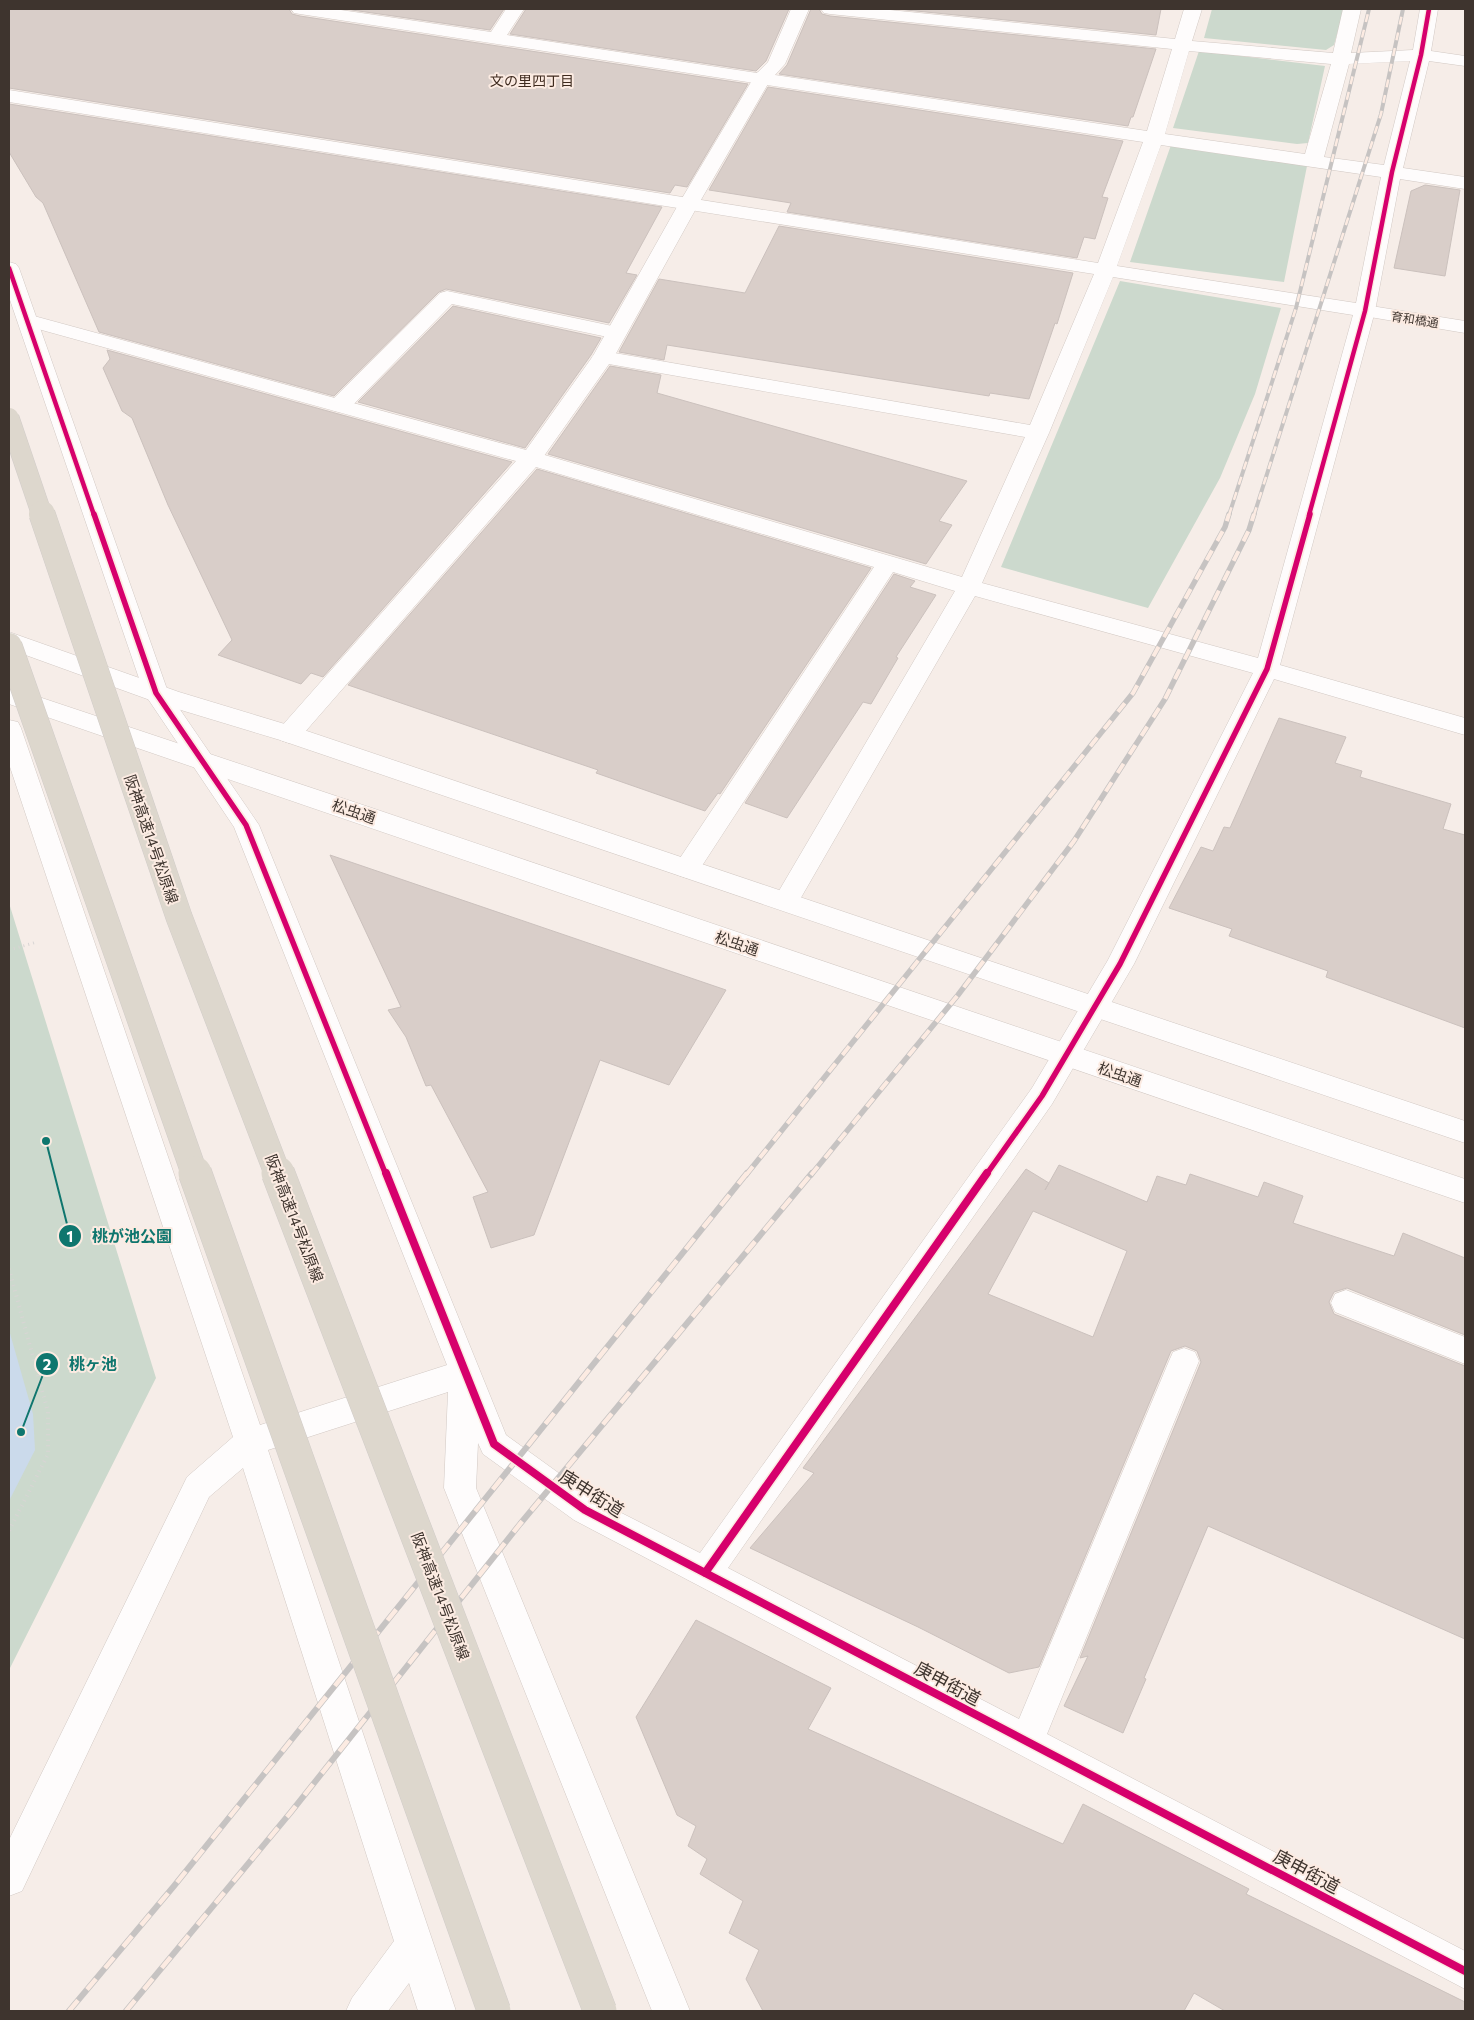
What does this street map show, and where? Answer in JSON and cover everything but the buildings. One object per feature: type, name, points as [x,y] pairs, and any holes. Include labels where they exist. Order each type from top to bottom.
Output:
[{"type":"highway","name":"阪神高速14号松原線","points":[[9,418],[179,917],[600,2011]]},
{"type":"highway","points":[[9,646],[112,944],[494,2011]]},
{"type":"street","points":[[300,9],[1465,183]]},
{"type":"street","points":[[496,38],[515,9]]},
{"type":"street","points":[[289,734],[531,458],[603,357],[688,205],[763,77],[776,64],[800,9]]},
{"type":"street","points":[[830,9],[1181,45],[1341,59],[1421,55],[1465,61]]},
{"type":"street","points":[[786,901],[969,587],[1038,433],[1105,271],[1154,138],[1193,9]]},
{"type":"street","points":[[1313,161],[1341,59],[1352,9]]},
{"type":"street","points":[[705,1573],[1042,1096],[1120,964],[1267,669],[1365,311],[1392,172],[1421,55],[1429,9]]},
{"type":"street","name":"育和橋通","points":[[9,96],[1465,327]]},
{"type":"street","name":"庚申街道","points":[[9,268],[156,693],[246,825],[494,1444],[585,1510],[1465,1971]]},
{"type":"street","points":[[340,405],[446,297],[617,333]]},
{"type":"street","points":[[27,320],[531,458],[969,587],[1267,669],[1465,727]]},
{"type":"street","points":[[603,357],[1038,433]]},
{"type":"street","points":[[687,868],[888,563]]},
{"type":"street","points":[[9,640],[156,693],[289,734],[1465,1132]]},
{"type":"street","name":"松虫通","points":[[9,695],[1465,1191]]},
{"type":"street","points":[[9,728],[250,1442],[414,1945],[438,2011]]},
{"type":"street","points":[[1346,1303],[1465,1351]]},
{"type":"street","points":[[1027,1742],[1184,1361]]},
{"type":"street","points":[[9,1878],[198,1487],[250,1442],[465,1373],[460,1488],[671,2011]]},
{"type":"street","points":[[364,2011],[414,1945]]},
{"type":"path","points":[[9,950],[38,942]]},
{"type":"path","points":[[9,1269],[48,1412],[48,1454],[9,1531]]},
{"type":"shaded area","points":[[1212,9],[1344,9],[1334,45],[1326,50],[1204,38]]},
{"type":"shaded area","points":[[1199,51],[1325,66],[1308,143],[1297,144],[1173,128]]},
{"type":"shaded area","points":[[1171,145],[1307,166],[1284,282],[1130,262]]},
{"type":"shaded area","points":[[1120,281],[1281,308],[1255,394],[1220,478],[1148,608],[1001,567]]},
{"type":"shaded area","points":[[9,903],[156,1378],[9,1670]]},
{"type":"water","points":[[9,1330],[33,1414],[35,1450],[9,1501]]},
{"type":"railway","points":[[1229,515],[1296,308],[1369,9]]},
{"type":"railway","points":[[1254,515],[1381,114],[1403,9]]},
{"type":"railway","points":[[746,1175],[1133,693],[1225,527],[1229,514]]},
{"type":"railway","points":[[811,1175],[958,995],[1074,841],[1165,699],[1249,530],[1254,514]]},
{"type":"railway","points":[[69,2011],[174,1886],[747,1173]]},
{"type":"railway","points":[[126,2011],[291,1812],[520,1524],[812,1173]]},
{"type":"cycle path","points":[[705,1573],[1042,1096],[1120,964],[1267,669],[1365,311],[1392,172],[1421,55],[1429,9]]},
{"type":"cycle path","points":[[9,268],[156,693],[246,825],[494,1444],[585,1510],[1465,1971]]},
{"type":"place","name":"桃が池公園","points":[[46,1141]]},
{"type":"place","name":"桃ヶ池","points":[[21,1432]]},
{"type":"district","name":"文の里四丁目","points":[[532,80]]}]
